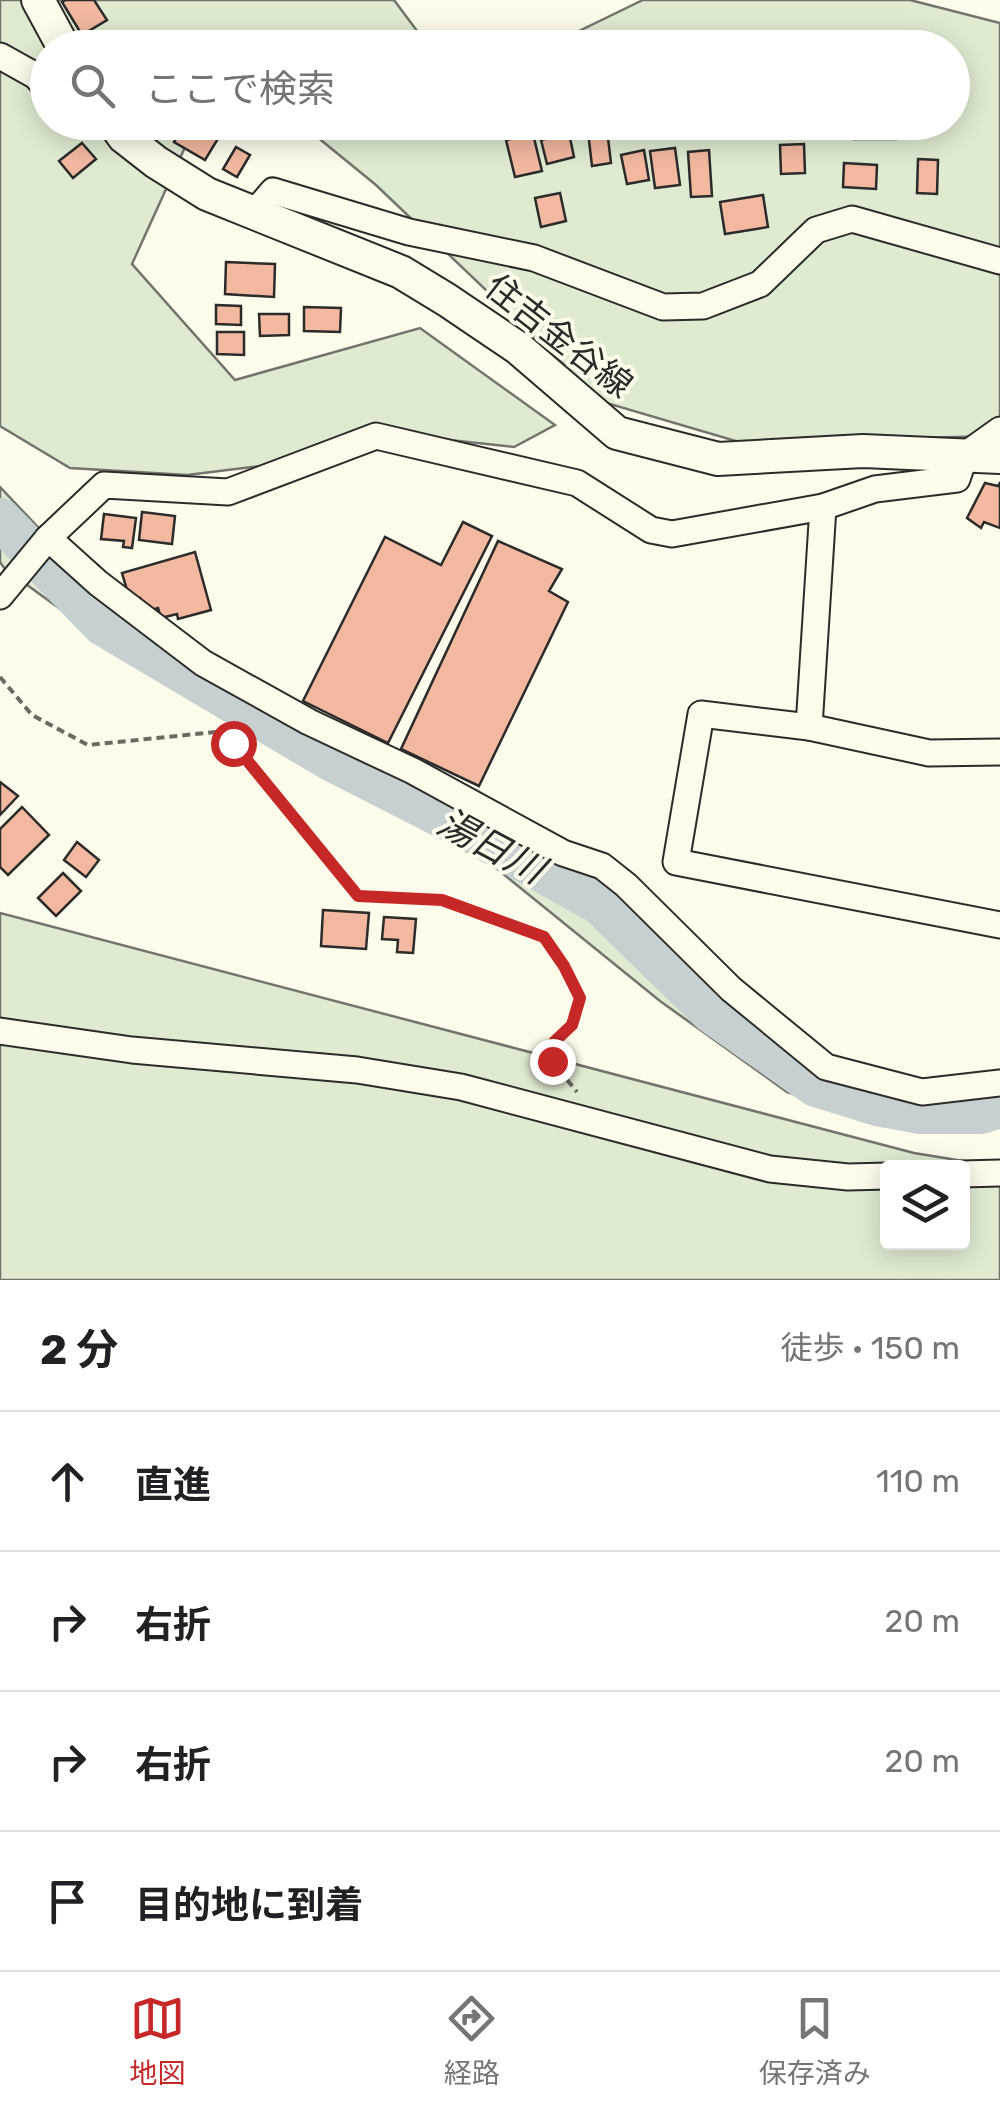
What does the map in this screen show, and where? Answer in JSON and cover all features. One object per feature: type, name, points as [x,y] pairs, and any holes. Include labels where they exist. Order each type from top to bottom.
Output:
[{"type":"main road","points":[[38,0],[54,30]]},
{"type":"main road","name":"住吉金谷線","points":[[128,140],[208,194],[400,272],[518,348],[617,432],[718,459],[862,451],[1000,457]]},
{"type":"street","points":[[0,56],[30,73]]},
{"type":"street","points":[[254,213],[273,191],[409,232],[534,258],[663,307],[703,306],[760,284],[816,230],[852,219],[1000,261]]},
{"type":"street","points":[[8,578],[104,486],[228,492],[376,436],[577,483],[650,530],[672,534],[822,507],[875,489],[956,479],[964,454],[1000,430]]},
{"type":"street","points":[[809,727],[822,507]]},
{"type":"street","points":[[48,538],[98,583],[204,663],[563,853],[602,866],[730,989],[826,1067],[922,1092],[1000,1084]]},
{"type":"street","points":[[1000,752],[929,754],[809,727],[701,714],[676,862],[1000,925]]},
{"type":"street","points":[[0,1031],[132,1050],[357,1070],[461,1087],[770,1169],[880,1176]]},
{"type":"street","points":[[970,1174],[1000,1173]]},
{"type":"path","points":[[0,677],[32,715],[88,744],[216,732],[233,743],[358,896],[442,900],[544,937],[580,998],[572,1025],[554,1042],[552,1061],[606,1128]]},
{"type":"green space","points":[[0,0],[394,0],[416,30],[30,30],[30,140],[188,140],[132,264],[235,380],[420,328],[555,425],[514,447],[376,432],[317,459],[187,475],[70,468],[0,426]]},
{"type":"green space","points":[[643,0],[910,0],[1000,23],[1000,436],[739,442],[603,402],[376,185],[321,140],[970,140],[970,30],[581,30]]},
{"type":"green space","points":[[0,487],[53,543],[293,713],[603,885],[823,1074],[1000,1089],[1000,1123],[933,1131],[787,1092],[660,1001],[449,830],[245,733],[99,637],[5,569],[0,562]]},
{"type":"green space","points":[[0,913],[914,1153],[957,1160],[880,1160],[880,1250],[970,1250],[970,1162],[1000,1167],[1000,1280],[0,1280]]},
{"type":"building","points":[[94,0],[107,20],[90,30],[79,30],[62,2]]},
{"type":"building","points":[[175,140],[217,140],[205,160]]},
{"type":"building","points":[[506,140],[534,140],[542,171],[515,177]]},
{"type":"building","points":[[541,140],[570,140],[574,157],[547,164]]},
{"type":"building","points":[[589,140],[608,140],[611,163],[592,166]]},
{"type":"building","points":[[82,143],[96,159],[73,178],[59,161]]},
{"type":"building","points":[[804,144],[805,173],[781,174],[780,145]]},
{"type":"building","points":[[236,147],[250,155],[237,177],[223,169]]},
{"type":"building","points":[[675,148],[680,185],[655,188],[650,151]]},
{"type":"building","points":[[644,150],[649,180],[627,184],[621,155]]},
{"type":"building","points":[[709,150],[712,196],[691,197],[688,152]]},
{"type":"building","points":[[918,159],[938,160],[937,194],[917,193]]},
{"type":"building","points":[[844,163],[877,165],[876,189],[843,187]]},
{"type":"building","points":[[560,193],[566,221],[541,227],[535,198]]},
{"type":"building","points":[[763,195],[768,227],[725,234],[720,202]]},
{"type":"building","points":[[226,262],[275,264],[274,297],[225,294]]},
{"type":"building","points":[[216,305],[241,306],[241,325],[216,324]]},
{"type":"building","points":[[304,307],[341,308],[340,332],[304,331]]},
{"type":"building","points":[[259,314],[289,314],[289,335],[260,336]]},
{"type":"building","points":[[217,332],[244,332],[244,355],[217,354]]},
{"type":"building","points":[[985,483],[1000,483],[1000,528],[984,522],[981,528],[967,518]]},
{"type":"building","points":[[142,512],[175,516],[172,544],[139,540]]},
{"type":"building","points":[[104,514],[136,518],[132,548],[123,547],[124,541],[101,539]]},
{"type":"building","points":[[463,522],[492,536],[388,743],[303,701],[385,537],[441,565]]},
{"type":"building","points":[[498,541],[562,569],[549,591],[568,602],[479,786],[401,749]]},
{"type":"building","points":[[195,552],[211,610],[178,619],[177,614],[161,618],[158,608],[144,612],[140,598],[130,600],[122,573]]},
{"type":"building","points":[[0,782],[18,796],[0,815]]},
{"type":"building","points":[[22,807],[49,835],[8,875],[0,867],[0,829]]},
{"type":"building","points":[[77,842],[99,860],[86,877],[64,860]]},
{"type":"building","points":[[63,873],[81,891],[56,916],[38,898]]},
{"type":"building","points":[[323,910],[369,913],[366,949],[321,946]]},
{"type":"building","points":[[384,917],[416,919],[413,953],[397,952],[398,940],[382,939]]},
{"type":"waterway","name":"湯日川","points":[[0,519],[103,625],[329,759],[470,831],[600,904],[711,1012],[816,1086],[877,1105],[921,1113],[981,1113],[1000,1107]]},
{"type":"route","points":[[233,743],[358,896],[442,900],[544,937],[580,998],[572,1025],[554,1042],[552,1061]]}]
